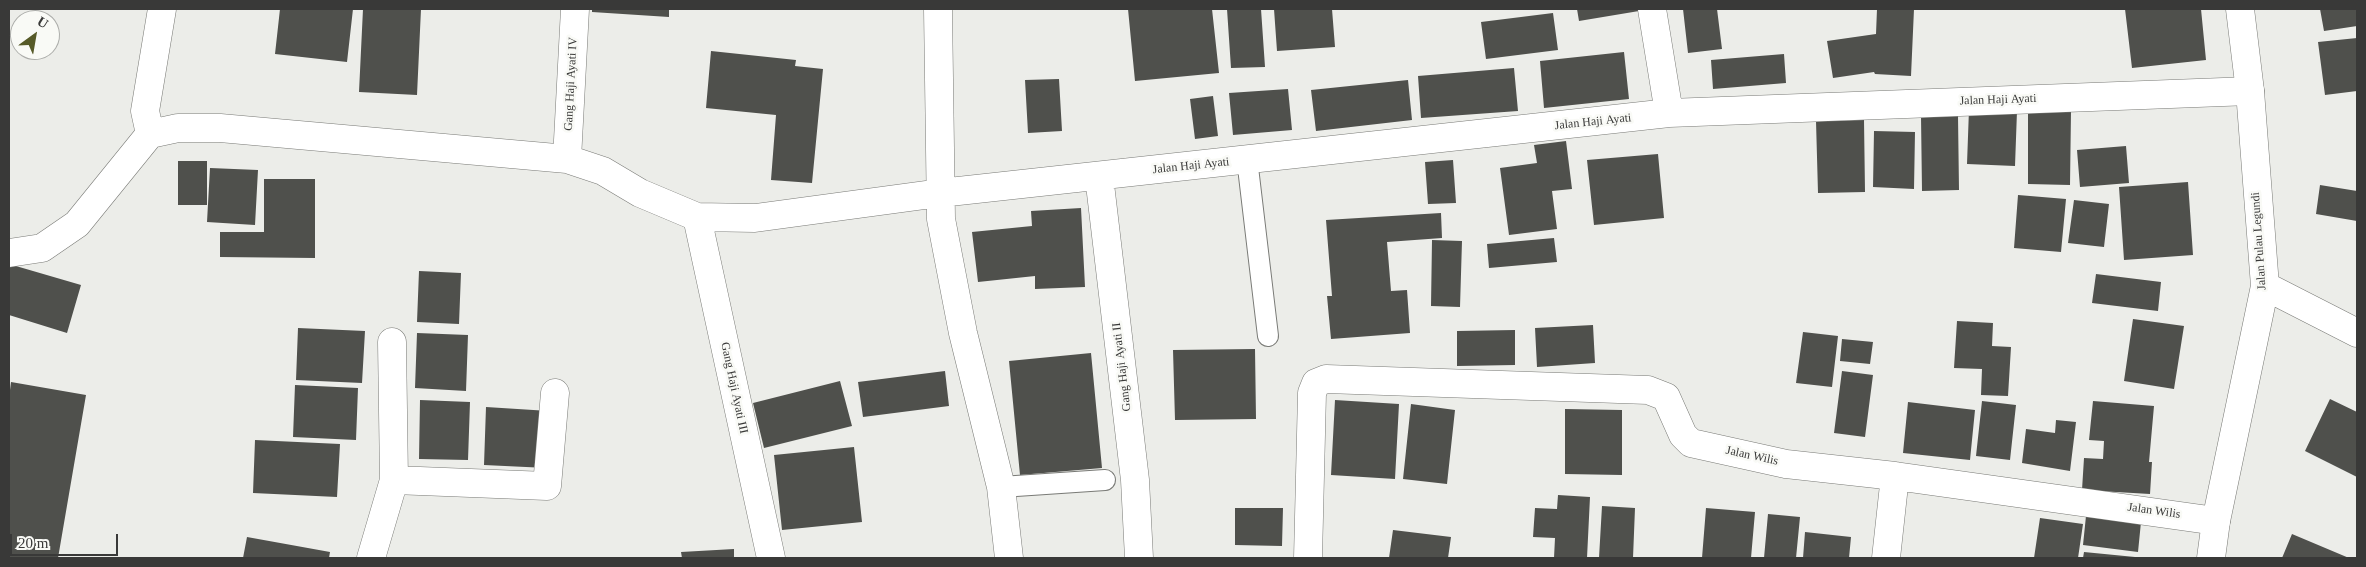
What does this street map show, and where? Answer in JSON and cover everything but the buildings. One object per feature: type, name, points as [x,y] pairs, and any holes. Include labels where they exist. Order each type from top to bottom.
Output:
[{"type":"street","points":[[150,134],[145,111],[162,9]]},
{"type":"street","name":"Gang Haji Ayati IV","points":[[567,159],[575,9]]},
{"type":"street","points":[[938,9],[941,219],[964,333],[1001,487],[1009,558]]},
{"type":"street","points":[[1652,9],[1669,113]]},
{"type":"street","name":"Jalan Pulau Legundi","points":[[2210,558],[2264,286],[2250,91],[2240,9]]},
{"type":"street","name":"Jalan Haji Ayati","points":[[697,217],[755,218],[940,193],[1669,113],[2250,91]]},
{"type":"street","points":[[9,253],[42,248],[77,224],[150,134],[178,128],[220,128],[567,159],[603,171],[640,194],[697,217]]},
{"type":"street","name":"Gang Haji Ayati II","points":[[1099,176],[1136,480],[1139,558]]},
{"type":"street","name":"Gang Haji Ayati III","points":[[697,217],[770,558]]},
{"type":"street","points":[[2264,286],[2357,333]]},
{"type":"street","points":[[371,558],[394,480],[392,342]]},
{"type":"street","name":"Jalan Wilis","points":[[1308,558],[1312,393],[1316,383],[1326,379],[1648,390],[1666,397],[1683,435],[1691,443],[1786,464],[1895,476],[2216,521]]},
{"type":"street","points":[[394,480],[547,486],[555,393]]},
{"type":"street","points":[[1886,558],[1895,476]]},
{"type":"lane","points":[[1247,159],[1268,336]]},
{"type":"lane","points":[[1001,487],[1105,480]]}]
